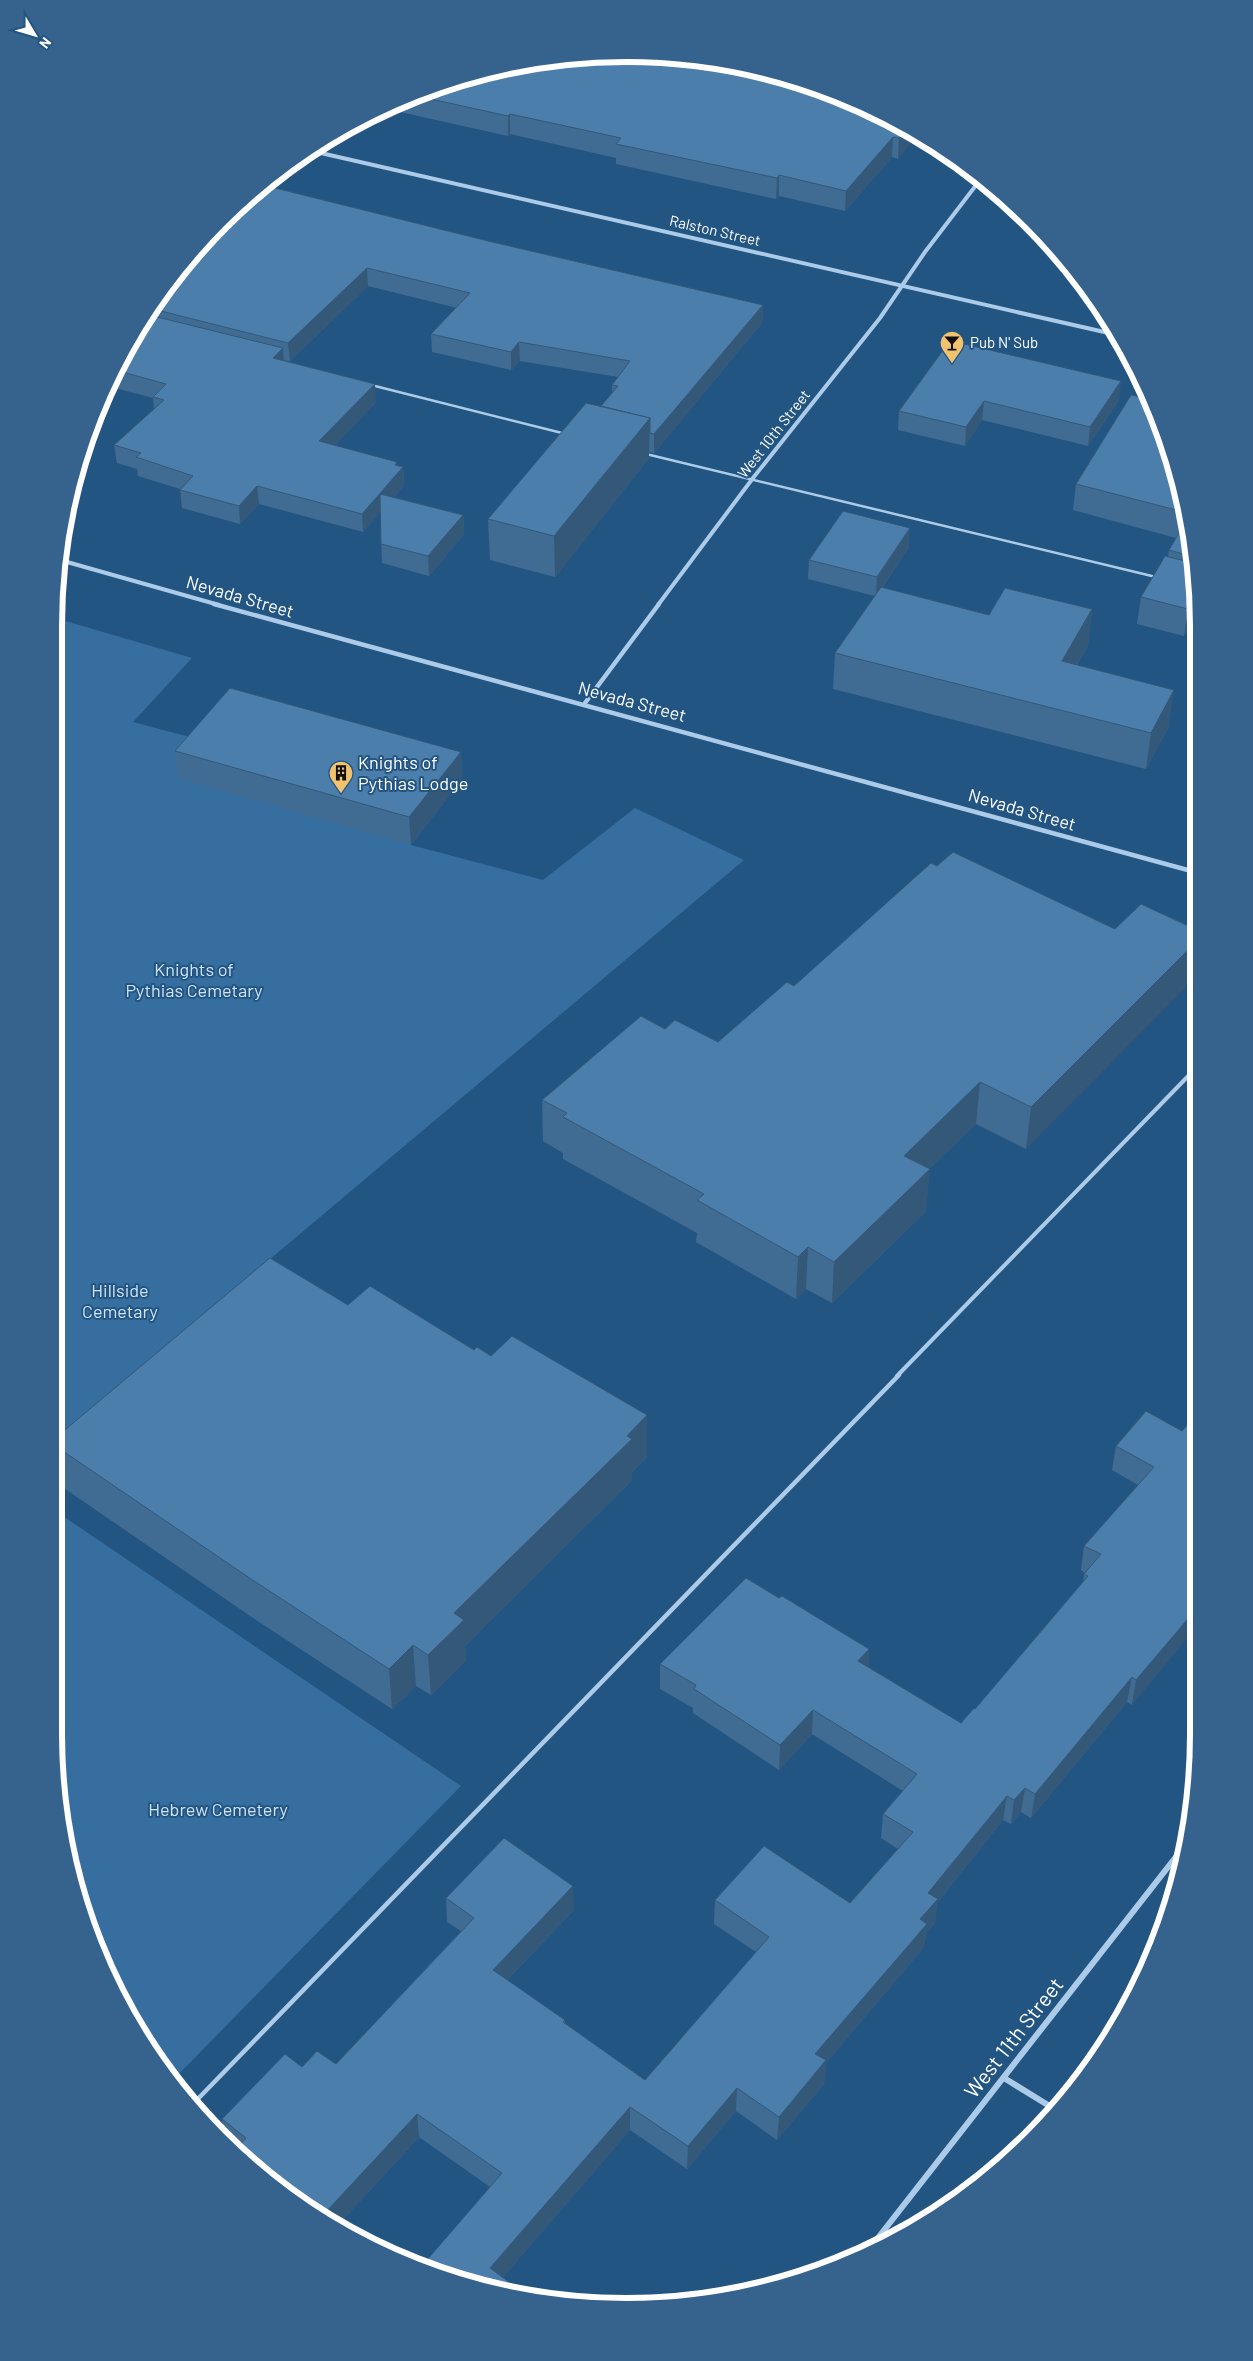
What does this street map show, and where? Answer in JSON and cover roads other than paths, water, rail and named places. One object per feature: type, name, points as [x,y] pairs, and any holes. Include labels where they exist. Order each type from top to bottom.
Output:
[{"type":"street","name":"Ralston Street","points":[[321,153],[1108,333]]},
{"type":"street","name":"West 10th Street","points":[[584,703],[753,478],[880,318],[901,285],[977,184]]},
{"type":"street","name":"Nevada Street","points":[[66,562],[1190,871]]},
{"type":"street","name":"West 11th Street","points":[[877,2240],[1177,1855]]},
{"type":"street","points":[[1004,2078],[1050,2107]]},
{"type":"lane","points":[[364,383],[566,434]]},
{"type":"lane","points":[[644,453],[1166,580]]},
{"type":"lane","points":[[197,2100],[1190,1074]]},
{"type":"place","name":"Pub N' Sub","points":[[952,364]]},
{"type":"place","name":"Knights of Pythias Lodge","points":[[341,794]]},
{"type":"park label","name":"Knights of Pythias Cemetary","points":[[194,980]]},
{"type":"park label","name":"Hillside Cemetary","points":[[120,1301]]},
{"type":"park label","name":"Hebrew Cemetery","points":[[218,1810]]}]
